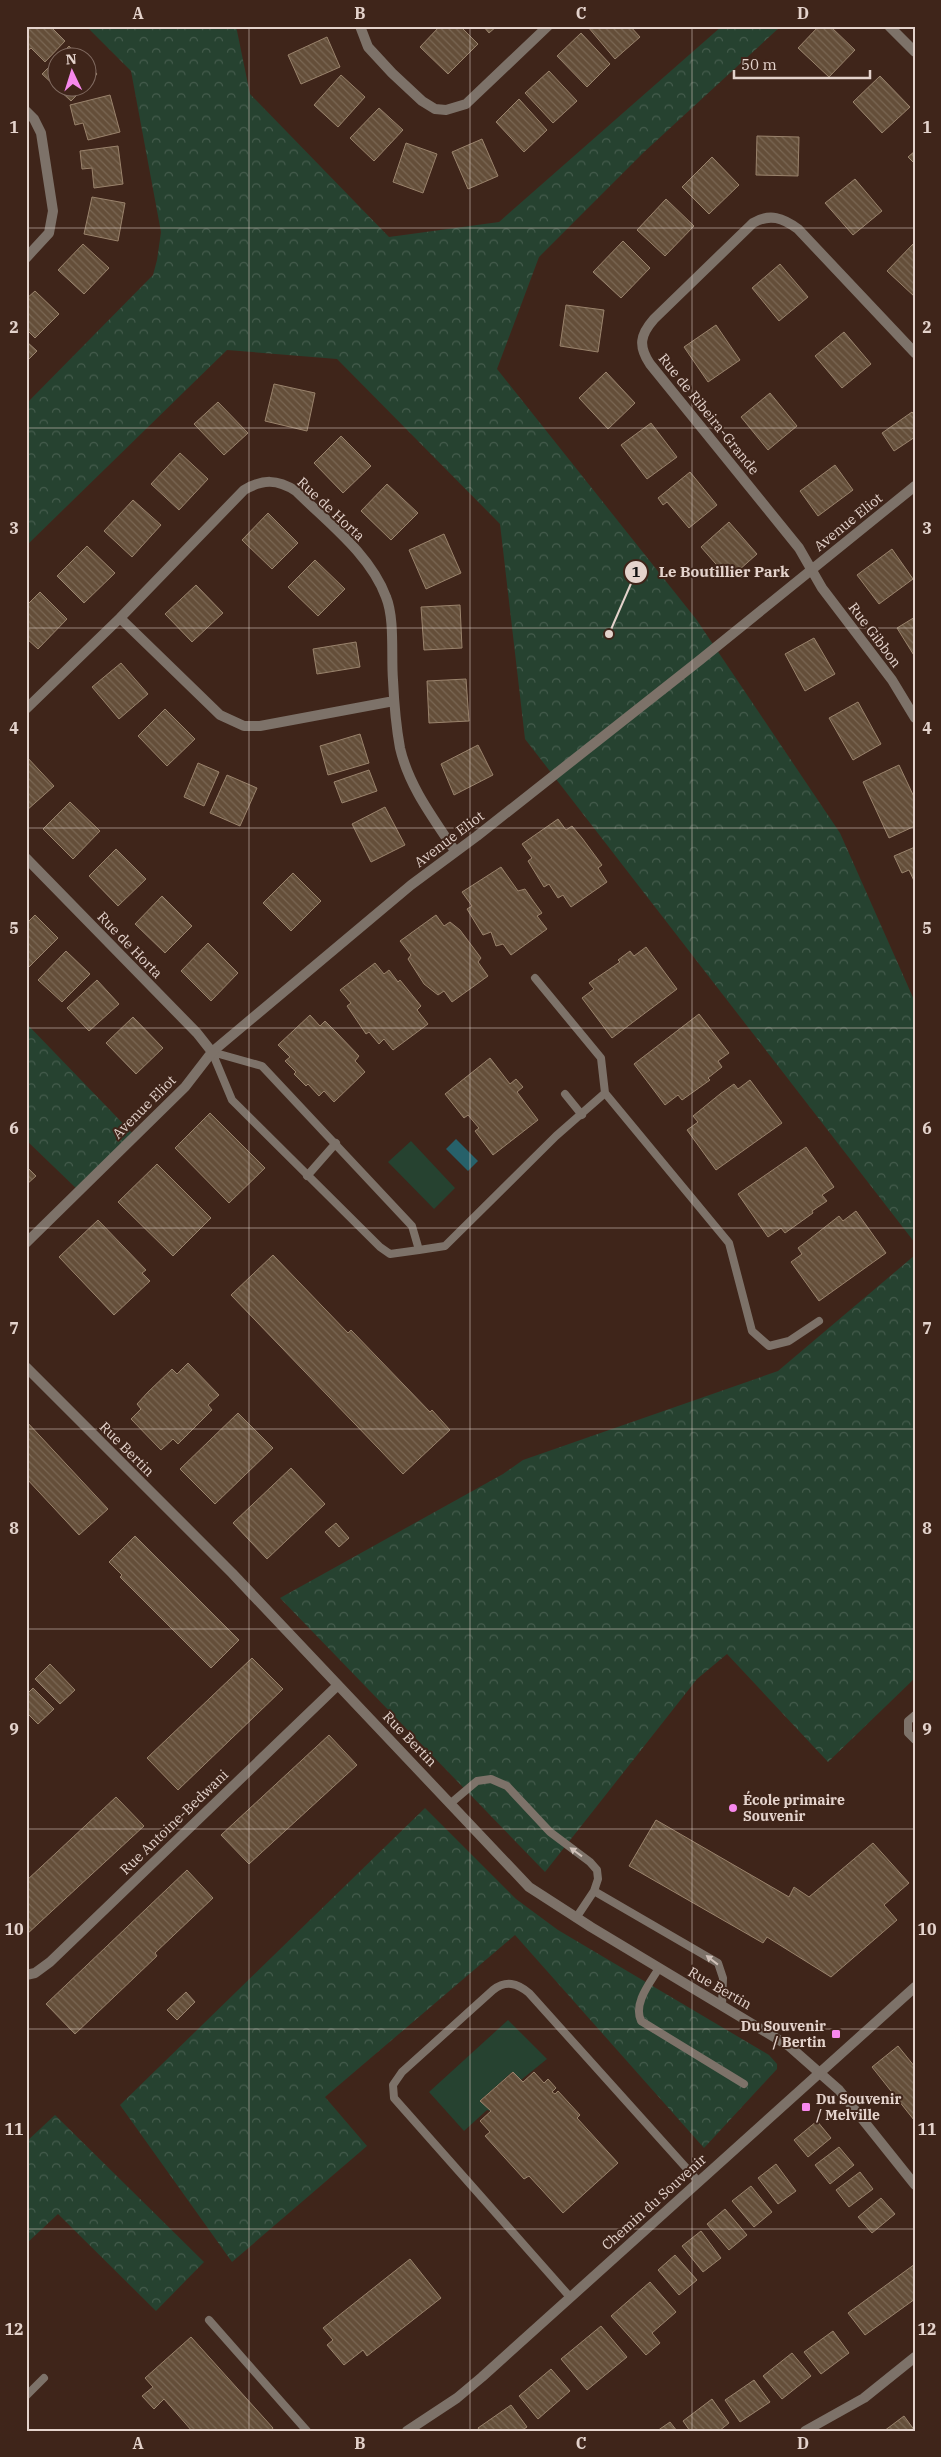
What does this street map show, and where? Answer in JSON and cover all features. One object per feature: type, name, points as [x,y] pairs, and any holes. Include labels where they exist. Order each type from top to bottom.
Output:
[{"type":"street","points":[[360,26],[368,47],[392,73],[422,101],[435,108],[446,110],[466,104],[548,26]]},
{"type":"street","points":[[889,26],[915,52]]},
{"type":"street","points":[[26,110],[34,119],[40,133],[54,211],[49,233],[26,258]]},
{"type":"street","name":"Rue de Ribeira-Grande","points":[[812,569],[799,548],[646,358],[641,340],[645,328],[753,223],[762,218],[773,217],[787,220],[798,229],[915,353]]},
{"type":"street","name":"Rue de Horta","points":[[26,709],[120,618],[244,490],[268,480],[284,484],[296,491],[342,536],[358,553],[380,582],[387,598],[390,618],[394,701],[400,749],[411,779],[428,813],[455,851]]},
{"type":"street","name":"Avenue Eliot","points":[[26,1243],[185,1087],[212,1052],[455,851],[631,715],[915,486]]},
{"type":"street","name":"Rue Gibbon","points":[[812,569],[827,595],[892,680],[915,718]]},
{"type":"street","points":[[120,618],[220,715],[244,726],[260,726],[394,701]]},
{"type":"street","name":"Rue de Horta","points":[[26,858],[197,1033],[212,1052]]},
{"type":"street","name":"Rue Bertin","points":[[26,1367],[232,1573],[530,1887],[576,1918],[782,2041],[820,2072],[838,2090],[915,2185]]},
{"type":"street","name":"Rue Antoine-Bedwani","points":[[26,1975],[35,1973],[50,1962],[338,1684]]},
{"type":"street","name":"Chemin du Souvenir","points":[[407,2431],[457,2398],[915,1987]]},
{"type":"street","points":[[806,2431],[864,2398],[915,2357]]},
{"type":"lane","points":[[534,978],[601,1058],[605,1093],[729,1243],[752,1331],[769,1346],[788,1341],[820,1321]]},
{"type":"lane","points":[[212,1052],[262,1066],[336,1143],[358,1171],[412,1226],[419,1250]]},
{"type":"lane","points":[[212,1052],[232,1100],[307,1176],[390,1254],[445,1246],[556,1136],[605,1093]]},
{"type":"lane","points":[[565,1094],[582,1115]]},
{"type":"lane","points":[[307,1176],[336,1143]]},
{"type":"lane","points":[[915,1715],[908,1721],[908,1733],[915,1740]]},
{"type":"lane","points":[[451,1802],[477,1781],[492,1779],[507,1786],[550,1832],[590,1862],[597,1870],[598,1879],[594,1891],[576,1918]]},
{"type":"lane","points":[[594,1891],[718,1963],[723,1978],[722,2005]]},
{"type":"lane","points":[[659,1968],[640,2003],[639,2016],[641,2021],[744,2084]]},
{"type":"lane","points":[[570,2297],[394,2098],[393,2085],[402,2072],[492,1990],[510,1983],[521,1986],[698,2181]]},
{"type":"lane","points":[[209,2320],[305,2430]]},
{"type":"lane","points":[[26,2396],[44,2378]]},
{"type":"green space","points":[[86,26],[236,26],[250,94],[389,237],[499,222],[722,26],[781,26],[643,153],[539,257],[497,369],[696,619],[840,833],[915,1002],[915,1243],[525,739],[500,524],[337,359],[227,350],[26,546],[26,404],[153,275],[161,232],[131,71]]},
{"type":"green space","points":[[26,1023],[135,1136],[80,1192],[26,1140]]},
{"type":"green space","points":[[411,1141],[455,1188],[434,1209],[388,1162]]},
{"type":"green space","points":[[915,1255],[915,1678],[828,1762],[727,1654],[697,1679],[545,1872],[280,1598],[503,1474],[523,1460],[778,1371]]},
{"type":"green space","points":[[425,1808],[516,1899],[558,1930],[769,2055],[777,2064],[777,2069],[704,2148],[515,1935],[325,2097],[367,2146],[232,2262],[120,2105]]},
{"type":"green space","points":[[508,2020],[547,2059],[521,2080],[512,2072],[481,2100],[491,2111],[487,2110],[464,2131],[429,2092]]},
{"type":"green space","points":[[55,2115],[204,2262],[156,2311],[58,2214],[26,2244],[26,2142]]},
{"type":"water","points":[[456,1139],[478,1161],[468,1171],[446,1149]]},
{"type":"building","points":[[26,26],[50,26],[65,41],[58,48],[48,48],[48,59],[45,62],[31,48],[26,52]]},
{"type":"building","points":[[440,26],[460,26],[478,44],[448,74],[420,47]]},
{"type":"building","points":[[483,26],[497,26],[489,33]]},
{"type":"building","points":[[630,26],[640,37],[615,59],[588,27]]},
{"type":"building","points":[[819,26],[830,26],[855,50],[829,77],[798,48]]},
{"type":"building","points":[[581,33],[610,64],[587,87],[557,56]]},
{"type":"building","points":[[327,37],[340,67],[301,84],[288,55]]},
{"type":"building","points":[[48,68],[48,80],[42,74]]},
{"type":"building","points":[[549,71],[577,101],[553,123],[525,93]]},
{"type":"building","points":[[341,75],[365,97],[338,127],[314,105]]},
{"type":"building","points":[[880,76],[910,107],[882,133],[853,102]]},
{"type":"building","points":[[110,95],[120,132],[88,140],[83,123],[75,125],[70,105]]},
{"type":"building","points":[[519,99],[547,130],[524,152],[496,122]]},
{"type":"building","points":[[379,108],[403,130],[374,161],[350,138]]},
{"type":"building","points":[[757,136],[799,137],[798,176],[756,175]]},
{"type":"building","points":[[482,139],[498,176],[468,189],[452,152]]},
{"type":"building","points":[[406,143],[437,154],[423,193],[393,182]]},
{"type":"building","points":[[118,146],[123,184],[94,188],[92,168],[82,169],[80,151]]},
{"type":"building","points":[[915,151],[915,164],[908,157]]},
{"type":"building","points":[[712,157],[739,185],[709,214],[682,187]]},
{"type":"building","points":[[855,179],[882,211],[853,235],[825,203]]},
{"type":"building","points":[[92,197],[125,203],[118,241],[84,234]]},
{"type":"building","points":[[666,199],[694,226],[665,256],[637,230]]},
{"type":"building","points":[[623,241],[650,268],[621,298],[593,272]]},
{"type":"building","points":[[83,244],[109,268],[84,294],[58,270]]},
{"type":"building","points":[[913,244],[915,246],[915,297],[887,271]]},
{"type":"building","points":[[780,264],[808,297],[779,321],[752,288]]},
{"type":"building","points":[[35,291],[59,314],[35,338],[26,329],[26,299]]},
{"type":"building","points":[[566,305],[604,310],[598,352],[560,346]]},
{"type":"building","points":[[716,325],[740,360],[708,382],[684,347]]},
{"type":"building","points":[[844,332],[871,364],[842,388],[815,356]]},
{"type":"building","points":[[26,341],[37,351],[26,362]]},
{"type":"building","points":[[606,372],[635,403],[608,429],[579,398]]},
{"type":"building","points":[[274,384],[315,393],[307,431],[265,421]]},
{"type":"building","points":[[770,393],[797,426],[768,450],[741,417]]},
{"type":"building","points":[[218,402],[248,433],[224,455],[194,424]]},
{"type":"building","points":[[912,412],[915,416],[915,437],[894,451],[882,433]]},
{"type":"building","points":[[651,423],[677,457],[647,479],[621,445]]},
{"type":"building","points":[[341,436],[371,466],[343,493],[314,463]]},
{"type":"building","points":[[180,453],[208,479],[179,510],[151,484]]},
{"type":"building","points":[[835,465],[853,490],[818,516],[800,491]]},
{"type":"building","points":[[690,472],[717,505],[689,528],[667,502],[663,505],[658,498]]},
{"type":"building","points":[[387,484],[418,513],[391,540],[361,511]]},
{"type":"building","points":[[133,500],[161,525],[132,557],[104,531]]},
{"type":"building","points":[[268,513],[298,543],[272,569],[242,540]]},
{"type":"building","points":[[729,522],[757,554],[729,579],[701,547]]},
{"type":"building","points":[[444,534],[461,573],[426,589],[409,550]]},
{"type":"building","points":[[87,546],[115,573],[84,603],[57,576]]},
{"type":"building","points":[[892,549],[913,579],[879,604],[857,575]]},
{"type":"building","points":[[315,560],[345,589],[318,616],[288,587]]},
{"type":"building","points":[[196,585],[223,613],[192,642],[165,614]]},
{"type":"building","points":[[40,592],[67,619],[38,649],[26,638],[26,606]]},
{"type":"building","points":[[460,605],[462,648],[424,650],[421,607]]},
{"type":"building","points":[[915,617],[915,657],[897,628]]},
{"type":"building","points":[[814,638],[835,674],[805,691],[785,654]]},
{"type":"building","points":[[356,642],[360,667],[317,674],[313,649]]},
{"type":"building","points":[[121,663],[148,694],[119,719],[92,687]]},
{"type":"building","points":[[466,679],[469,721],[429,723],[427,681]]},
{"type":"building","points":[[858,702],[881,744],[853,760],[829,718]]},
{"type":"building","points":[[165,709],[195,739],[167,766],[138,736]]},
{"type":"building","points":[[360,734],[369,763],[328,775],[320,746]]},
{"type":"building","points":[[478,745],[493,775],[454,795],[441,764]]},
{"type":"building","points":[[26,756],[54,786],[26,811]]},
{"type":"building","points":[[198,763],[219,772],[204,806],[184,797]]},
{"type":"building","points":[[899,765],[915,799],[915,826],[889,838],[863,782]]},
{"type":"building","points":[[369,770],[377,791],[342,803],[334,782]]},
{"type":"building","points":[[227,775],[257,788],[240,826],[210,813]]},
{"type":"building","points":[[70,802],[100,831],[73,859],[43,829]]},
{"type":"building","points":[[385,807],[405,845],[371,862],[352,824]]},
{"type":"building","points":[[558,819],[566,830],[572,826],[582,838],[602,865],[598,868],[607,882],[571,907],[563,895],[558,898],[549,884],[544,887],[528,861],[532,858],[522,844]]},
{"type":"building","points":[[915,847],[915,883],[909,870],[902,873],[894,856]]},
{"type":"building","points":[[116,849],[146,879],[118,906],[89,876]]},
{"type":"building","points":[[501,867],[518,891],[525,889],[542,913],[537,916],[547,929],[511,955],[503,944],[496,946],[491,932],[483,935],[467,909],[472,906],[462,892]]},
{"type":"building","points":[[293,873],[321,901],[291,931],[263,903]]},
{"type":"building","points":[[162,896],[192,926],[165,953],[135,924]]},
{"type":"building","points":[[35,915],[58,938],[28,968],[26,966],[26,924]]},
{"type":"building","points":[[436,915],[444,926],[450,922],[460,930],[481,958],[478,962],[488,976],[452,1002],[444,991],[438,995],[424,984],[408,959],[411,955],[400,941]]},
{"type":"building","points":[[208,943],[238,973],[211,1001],[181,971]]},
{"type":"building","points":[[646,947],[677,989],[612,1038],[582,998],[594,989],[589,983],[620,962],[618,960],[630,951],[634,956]]},
{"type":"building","points":[[66,951],[90,974],[62,1002],[38,980]]},
{"type":"building","points":[[375,963],[384,974],[389,970],[398,982],[400,980],[421,1006],[417,1010],[428,1024],[393,1050],[384,1039],[379,1044],[369,1032],[366,1034],[347,1006],[351,1003],[340,990]]},
{"type":"building","points":[[97,980],[119,1004],[89,1031],[67,1008]]},
{"type":"building","points":[[699,1014],[729,1053],[718,1061],[722,1067],[708,1078],[710,1080],[682,1100],[678,1095],[665,1105],[634,1064]]},
{"type":"building","points":[[310,1015],[320,1026],[325,1021],[336,1032],[359,1056],[355,1061],[365,1072],[334,1102],[324,1091],[319,1096],[308,1084],[306,1086],[294,1074],[296,1072],[285,1061],[290,1057],[278,1045]]},
{"type":"building","points":[[133,1017],[163,1048],[136,1074],[106,1043]]},
{"type":"building","points":[[490,1058],[510,1084],[516,1079],[523,1087],[517,1092],[538,1120],[493,1155],[475,1131],[479,1128],[468,1115],[464,1118],[445,1094]]},
{"type":"building","points":[[750,1080],[782,1123],[716,1170],[687,1130],[698,1122],[693,1116],[720,1094],[734,1084],[738,1089]]},
{"type":"building","points":[[210,1113],[265,1168],[229,1203],[175,1148]]},
{"type":"building","points":[[806,1147],[834,1187],[822,1195],[827,1201],[812,1211],[813,1213],[785,1233],[781,1228],[768,1237],[738,1194]]},
{"type":"building","points":[[157,1164],[211,1218],[173,1256],[118,1202]]},
{"type":"building","points":[[26,1166],[36,1176],[26,1185]]},
{"type":"building","points":[[856,1211],[886,1253],[819,1301],[791,1262],[802,1254],[798,1248],[839,1216],[843,1221]]},
{"type":"building","points":[[98,1220],[146,1270],[142,1273],[150,1281],[114,1315],[59,1257]]},
{"type":"building","points":[[273,1255],[348,1333],[351,1330],[430,1412],[432,1410],[450,1430],[403,1474],[231,1295]]},
{"type":"building","points":[[188,1363],[219,1395],[208,1405],[212,1410],[178,1444],[173,1439],[161,1450],[131,1419],[141,1409],[137,1404],[148,1392],[172,1369],[177,1374]]},
{"type":"building","points":[[238,1413],[273,1448],[215,1504],[180,1469]]},
{"type":"building","points":[[26,1421],[108,1509],[79,1535],[26,1478]]},
{"type":"building","points":[[291,1468],[325,1504],[267,1559],[233,1523]]},
{"type":"building","points":[[336,1523],[349,1538],[339,1547],[325,1532]]},
{"type":"building","points":[[135,1536],[239,1640],[211,1668],[120,1577],[122,1575],[109,1562]]},
{"type":"building","points":[[252,1658],[283,1689],[178,1790],[147,1758]]},
{"type":"building","points":[[50,1664],[75,1690],[60,1704],[35,1679]]},
{"type":"building","points":[[33,1688],[54,1709],[38,1724],[26,1712],[26,1695]]},
{"type":"building","points":[[329,1735],[357,1765],[249,1864],[221,1835]]},
{"type":"building","points":[[116,1797],[144,1826],[26,1935],[26,1881]]},
{"type":"building","points":[[656,1820],[789,1897],[794,1887],[809,1897],[873,1843],[909,1883],[884,1905],[897,1920],[831,1977],[767,1937],[763,1943],[629,1866]]},
{"type":"building","points":[[187,1870],[213,1898],[155,1953],[157,1956],[75,2034],[46,2004]]},
{"type":"building","points":[[186,1992],[195,2002],[177,2020],[167,2010]]},
{"type":"building","points":[[898,2046],[915,2067],[914,2120],[872,2067]]},
{"type":"building","points":[[513,2072],[523,2082],[534,2072],[544,2083],[548,2079],[556,2088],[552,2092],[555,2094],[558,2091],[580,2115],[577,2118],[618,2163],[563,2213],[529,2176],[524,2179],[485,2136],[490,2132],[480,2121],[491,2111],[480,2101]]},
{"type":"building","points":[[817,2121],[831,2138],[808,2157],[794,2140]]},
{"type":"building","points":[[839,2147],[854,2165],[830,2184],[815,2165]]},
{"type":"building","points":[[776,2164],[796,2191],[778,2204],[758,2178]]},
{"type":"building","points":[[860,2172],[873,2189],[849,2207],[836,2190]]},
{"type":"building","points":[[751,2186],[772,2212],[754,2227],[732,2201]]},
{"type":"building","points":[[881,2198],[895,2214],[872,2233],[858,2217]]},
{"type":"building","points":[[725,2209],[747,2235],[729,2250],[707,2224]]},
{"type":"building","points":[[701,2231],[721,2258],[703,2272],[682,2246]]},
{"type":"building","points":[[675,2255],[697,2280],[679,2295],[658,2270]]},
{"type":"building","points":[[410,2259],[441,2298],[367,2356],[363,2350],[344,2365],[327,2345],[333,2340],[323,2328]]},
{"type":"building","points":[[915,2264],[915,2299],[865,2335],[848,2313]]},
{"type":"building","points":[[650,2282],[676,2312],[652,2333],[660,2343],[646,2355],[611,2316]]},
{"type":"building","points":[[601,2326],[627,2357],[587,2390],[561,2359]]},
{"type":"building","points":[[833,2331],[849,2353],[821,2374],[804,2352]]},
{"type":"building","points":[[191,2337],[273,2428],[271,2431],[192,2431],[164,2399],[154,2409],[142,2396],[153,2387],[145,2378]]},
{"type":"building","points":[[792,2353],[811,2376],[782,2399],[763,2376]]},
{"type":"building","points":[[551,2369],[570,2391],[538,2419],[519,2396]]},
{"type":"building","points":[[754,2380],[770,2402],[740,2422],[725,2400]]},
{"type":"building","points":[[712,2399],[729,2423],[719,2431],[690,2431],[683,2421]]},
{"type":"building","points":[[511,2405],[527,2427],[521,2431],[480,2431],[478,2428]]},
{"type":"building","points":[[904,2416],[915,2431],[884,2431]]},
{"type":"building","points":[[670,2422],[677,2431],[657,2431]]},
{"type":"place","name":"Le Boutillier Park","points":[[609,634]]},
{"type":"place","name":"École primaire Souvenir","points":[[733,1808]]},
{"type":"place","name":"Du Souvenir / Bertin","points":[[836,2034]]},
{"type":"place","name":"Du Souvenir / Melville","points":[[806,2107]]}]
